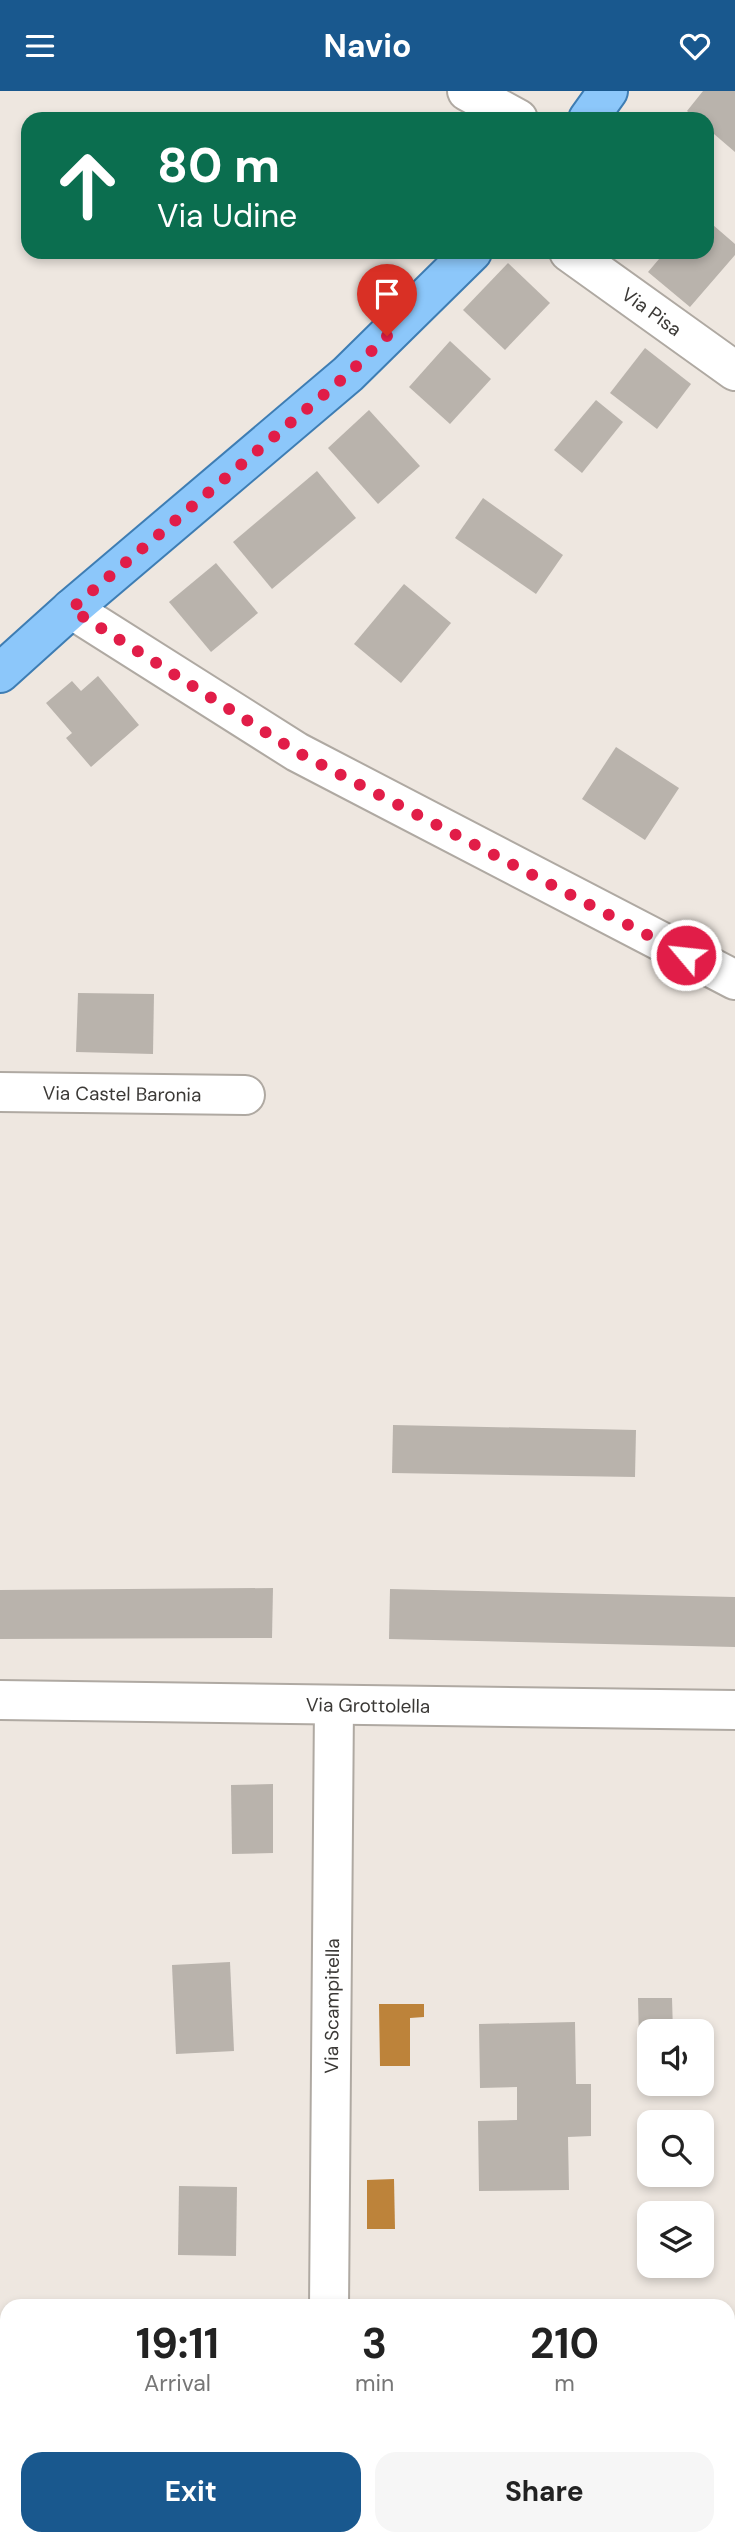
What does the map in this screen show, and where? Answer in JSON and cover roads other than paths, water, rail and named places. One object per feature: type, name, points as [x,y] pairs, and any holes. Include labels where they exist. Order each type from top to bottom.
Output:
[{"type":"main road","points":[[592,112],[608,91]]},
{"type":"main road","points":[[0,673],[71,609],[348,374],[465,259]]},
{"type":"street","points":[[467,91],[506,112]]},
{"type":"street","name":"Via Pisa","points":[[579,259],[735,370]]},
{"type":"street","points":[[71,609],[297,752],[735,980]]},
{"type":"street","name":"Via Castel Baronia","points":[[0,1092],[245,1095]]},
{"type":"street","name":"Via Grottolella","points":[[0,1700],[735,1710]]},
{"type":"street","name":"Via Scampitella","points":[[330,2299],[334,1705]]}]
